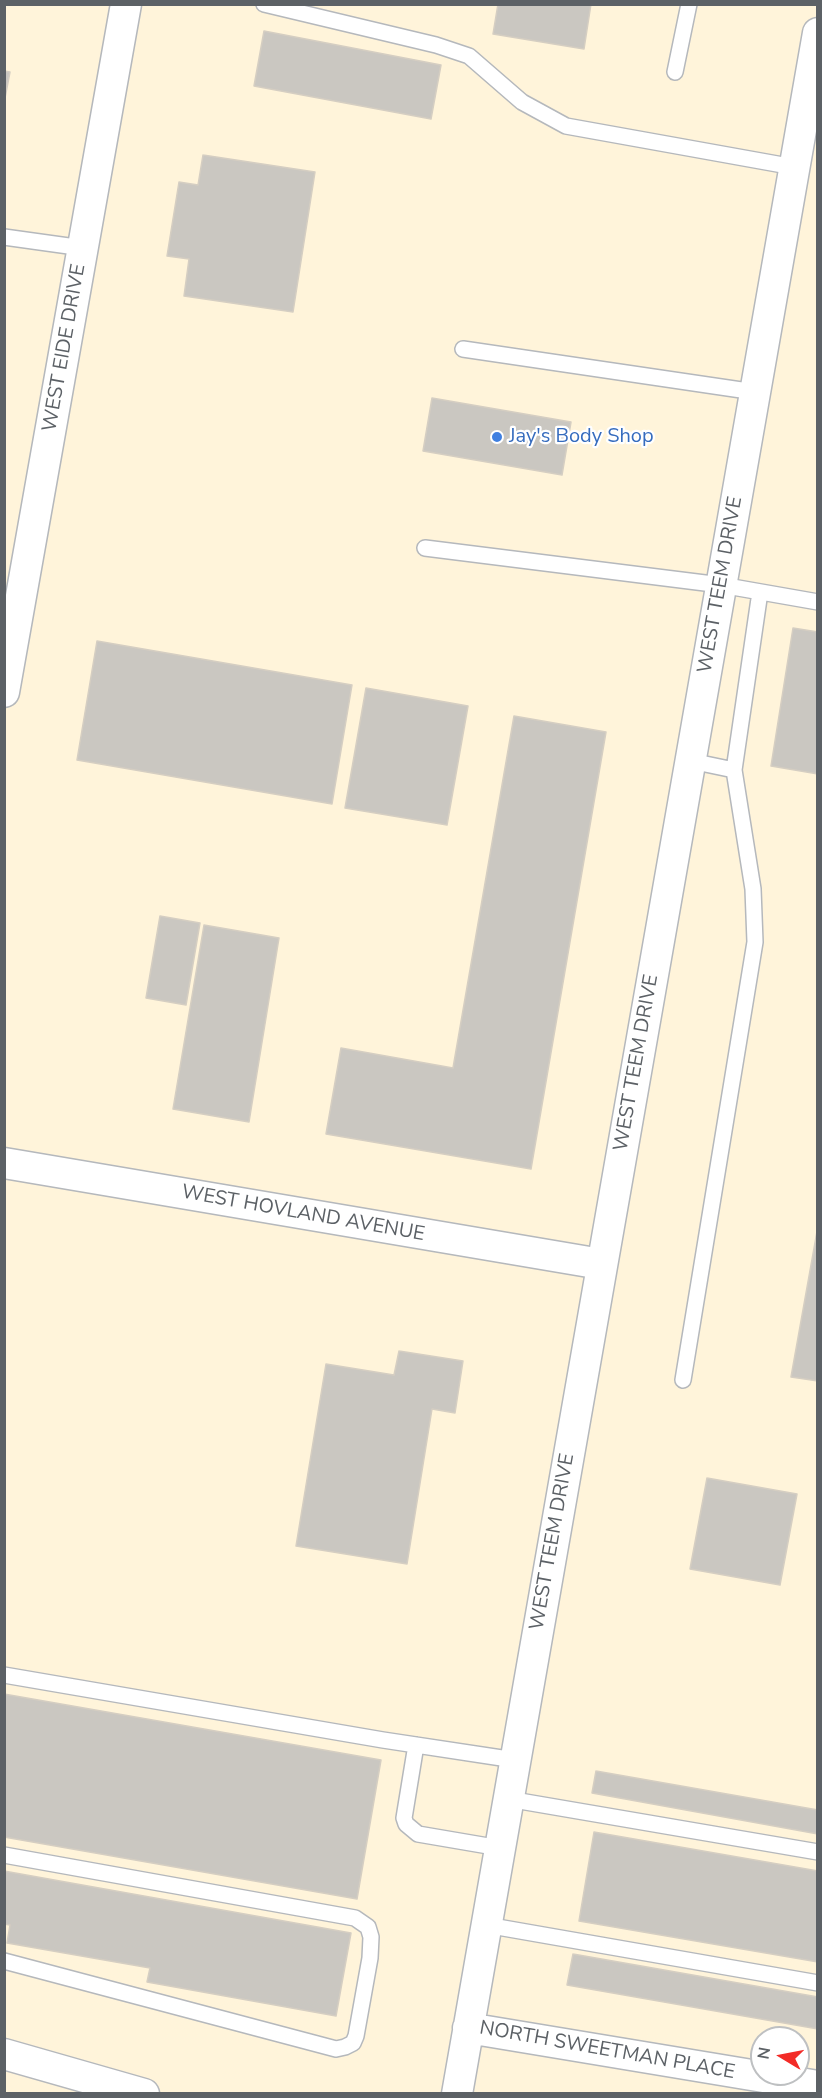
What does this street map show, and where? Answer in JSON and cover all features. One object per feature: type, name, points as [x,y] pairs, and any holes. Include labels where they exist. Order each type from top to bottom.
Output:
[{"type":"street","name":"WEST EIDE DRIVE","points":[[4,692],[9,634],[83,248],[126,4]]},
{"type":"street","name":"WEST TEEM DRIVE","points":[[457,2094],[818,33]]},
{"type":"street","name":"WEST HOVLAND AVENUE","points":[[4,1163],[601,1264]]},
{"type":"street","name":"NORTH SWEETMAN PLACE","points":[[468,2028],[818,2086]]},
{"type":"street","points":[[4,2054],[144,2094]]},
{"type":"lane","points":[[264,4],[436,45],[469,56],[522,102],[566,126],[794,167]]},
{"type":"lane","points":[[675,72],[689,4]]},
{"type":"lane","points":[[4,237],[83,248]]},
{"type":"lane","points":[[463,349],[755,392]]},
{"type":"lane","points":[[425,548],[720,585],[818,602]]},
{"type":"lane","points":[[683,1380],[755,942],[753,889],[734,770],[760,592]]},
{"type":"lane","points":[[691,761],[734,770]]},
{"type":"lane","points":[[4,1675],[515,1760]]},
{"type":"lane","points":[[416,1745],[404,1818],[406,1824],[418,1834],[500,1848]]},
{"type":"lane","points":[[508,1798],[818,1852]]},
{"type":"lane","points":[[4,1855],[355,1918],[369,1927],[371,1937],[370,1958],[357,2036],[352,2043],[336,2049],[4,1961]]},
{"type":"lane","points":[[486,1925],[818,1983]]},
{"type":"shaded area","points":[[5,5],[817,5],[817,2093],[5,2094]]},
{"type":"building","points":[[498,4],[591,4],[584,49],[493,34]]},
{"type":"building","points":[[264,31],[441,65],[431,119],[254,86]]},
{"type":"building","points":[[4,71],[10,72],[4,103]]},
{"type":"building","points":[[203,155],[315,172],[293,312],[184,296],[189,259],[167,256],[179,182],[198,185]]},
{"type":"building","name":"Jay's Body Shop","points":[[432,398],[571,422],[562,475],[423,451]]},
{"type":"building","points":[[793,628],[818,632],[818,774],[771,766]]},
{"type":"building","points":[[97,641],[352,685],[332,804],[77,760]]},
{"type":"building","points":[[366,688],[468,706],[447,825],[345,808]]},
{"type":"building","points":[[514,716],[606,732],[531,1169],[326,1134],[341,1048],[453,1068]]},
{"type":"building","points":[[160,916],[200,923],[186,1005],[146,998]]},
{"type":"building","points":[[204,925],[279,938],[249,1122],[173,1109]]},
{"type":"building","points":[[818,1226],[818,1381],[791,1377]]},
{"type":"building","points":[[399,1351],[463,1361],[455,1413],[432,1409],[407,1564],[296,1546],[326,1364],[394,1375]]},
{"type":"building","points":[[707,1478],[797,1494],[780,1585],[690,1569]]},
{"type":"building","points":[[4,1694],[381,1760],[357,1899],[4,1837]]},
{"type":"building","points":[[596,1771],[818,1810],[818,1834],[592,1793]]},
{"type":"building","points":[[594,1832],[818,1871],[818,1962],[579,1921]]},
{"type":"building","points":[[4,1871],[351,1933],[336,2016],[147,1982],[150,1968],[7,1943],[10,1925],[4,1924]]},
{"type":"building","points":[[573,1954],[818,1997],[818,2029],[810,2026],[567,1985]]},
{"type":"place","name":"Jay's Body Shop","points":[[497,437]]}]
